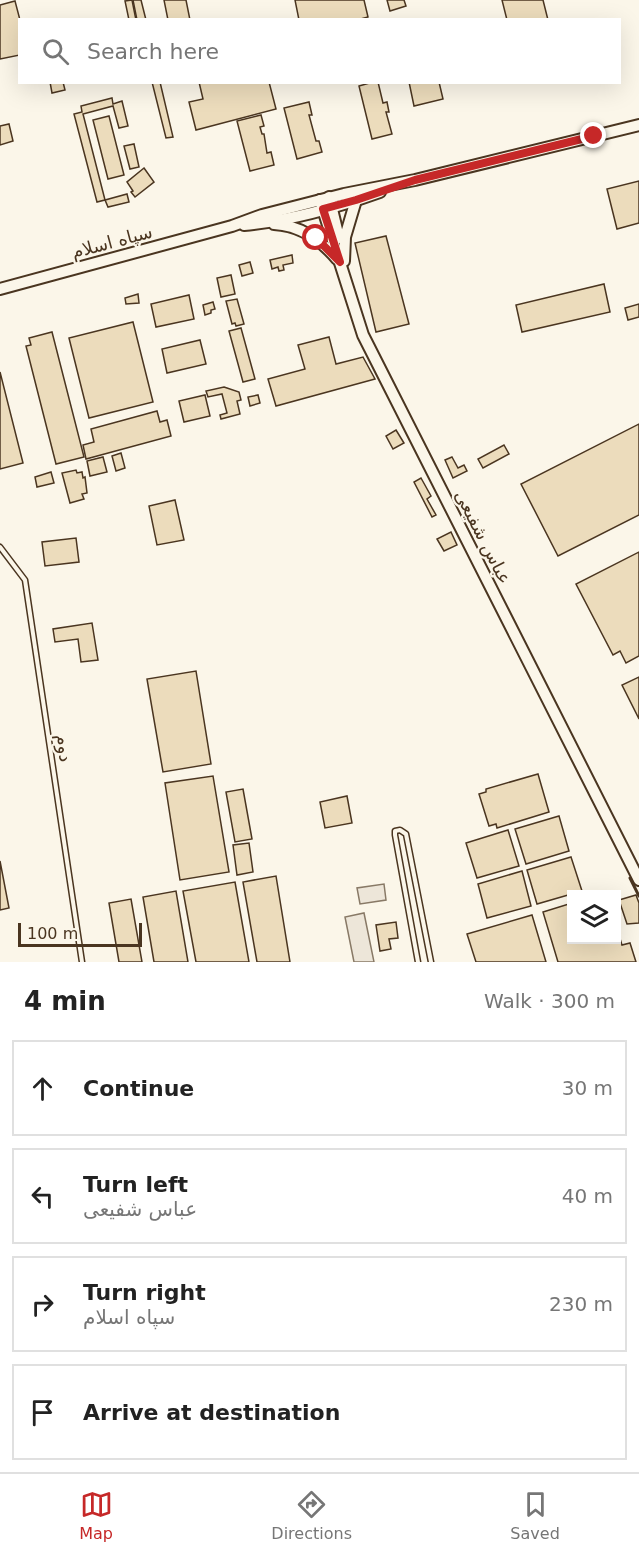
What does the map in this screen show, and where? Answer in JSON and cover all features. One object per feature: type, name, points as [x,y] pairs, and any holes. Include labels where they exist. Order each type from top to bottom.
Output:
[{"type":"main road","name":"سپاه اسلام","points":[[0,289],[232,226],[262,215],[326,203],[639,125]]},
{"type":"main road","name":"سپاه اسلام","points":[[232,226],[265,224],[326,203],[356,200],[415,180]]},
{"type":"main road","points":[[342,261],[345,237],[356,200]]},
{"type":"main road","name":"عباس شفیعی","points":[[326,203],[363,335],[639,880]]},
{"type":"main road","points":[[265,224],[280,224],[306,232],[342,261]]},
{"type":"main road","name":"عباس شفیعی","points":[[342,261],[367,334],[639,865]]},
{"type":"lane","name":"دوم","points":[[0,547],[25,580],[82,962]]},
{"type":"lane","points":[[418,962],[394,835],[395,831],[400,830],[406,834],[430,962]]},
{"type":"shaded area","points":[[384,884],[386,900],[360,904],[357,888]]},
{"type":"shaded area","points":[[364,913],[374,962],[354,962],[345,917]]},
{"type":"building","points":[[132,0],[136,18],[129,18],[125,1]]},
{"type":"building","points":[[133,0],[141,0],[146,18],[137,18]]},
{"type":"building","points":[[164,0],[186,0],[190,18],[168,18]]},
{"type":"building","points":[[295,0],[364,0],[368,17],[364,18],[299,18]]},
{"type":"building","points":[[387,0],[404,0],[406,6],[390,11]]},
{"type":"building","points":[[502,0],[543,0],[548,18],[506,18]]},
{"type":"building","points":[[15,1],[19,18],[18,55],[0,59],[0,5]]},
{"type":"building","points":[[50,84],[64,84],[65,90],[52,93]]},
{"type":"building","points":[[152,84],[160,84],[173,137],[166,138]]},
{"type":"building","points":[[199,84],[270,84],[276,109],[196,130],[189,102],[203,99]]},
{"type":"building","points":[[378,84],[383,103],[387,102],[389,112],[386,112],[392,134],[372,139],[359,86]]},
{"type":"building","points":[[409,84],[439,84],[443,99],[414,106]]},
{"type":"building","points":[[112,98],[113,104],[122,101],[128,126],[119,128],[113,106],[83,114],[105,200],[97,202],[74,114],[82,112],[81,106]]},
{"type":"building","points":[[309,102],[312,115],[309,115],[316,141],[319,141],[322,152],[297,159],[284,108]]},
{"type":"building","points":[[261,115],[264,126],[260,127],[264,134],[267,153],[271,152],[274,165],[250,171],[237,121]]},
{"type":"building","points":[[109,116],[124,175],[108,179],[93,120]]},
{"type":"building","points":[[9,124],[13,141],[0,145],[0,126]]},
{"type":"building","points":[[134,144],[139,167],[130,169],[124,146]]},
{"type":"building","points":[[144,168],[154,182],[135,197],[127,182]]},
{"type":"building","points":[[639,181],[639,223],[617,229],[607,189]]},
{"type":"building","points":[[127,194],[129,202],[108,207],[105,200]]},
{"type":"building","points":[[386,236],[409,324],[376,332],[355,243]]},
{"type":"building","points":[[292,255],[293,263],[283,265],[284,270],[279,271],[278,267],[272,269],[270,260]]},
{"type":"building","points":[[250,262],[253,273],[242,276],[239,265]]},
{"type":"building","points":[[231,275],[235,294],[221,297],[217,278]]},
{"type":"building","points":[[604,284],[610,312],[522,332],[516,305]]},
{"type":"building","points":[[138,294],[139,303],[126,304],[125,298]]},
{"type":"building","points":[[189,295],[194,319],[156,327],[151,304]]},
{"type":"building","points":[[237,299],[244,324],[236,326],[235,323],[232,324],[226,301]]},
{"type":"building","points":[[213,302],[215,309],[205,315],[203,305]]},
{"type":"building","points":[[639,304],[639,317],[628,320],[625,308]]},
{"type":"building","points":[[133,322],[153,402],[89,418],[69,338]]},
{"type":"building","points":[[241,328],[255,379],[243,382],[229,331]]},
{"type":"building","points":[[52,332],[84,457],[56,464],[26,346],[31,345],[29,338]]},
{"type":"building","points":[[329,337],[336,364],[363,357],[375,379],[276,406],[268,379],[305,369],[298,345]]},
{"type":"building","points":[[200,340],[206,364],[167,373],[162,349]]},
{"type":"building","points":[[0,372],[23,463],[0,469]]},
{"type":"building","points":[[224,387],[239,392],[241,400],[237,401],[240,414],[221,419],[220,415],[227,413],[222,394],[208,397],[206,391]]},
{"type":"building","points":[[205,395],[210,416],[184,422],[179,401]]},
{"type":"building","points":[[258,395],[260,403],[250,406],[248,397]]},
{"type":"building","points":[[157,411],[160,422],[167,420],[171,436],[86,459],[83,445],[94,442],[91,429]]},
{"type":"building","points":[[639,424],[639,515],[558,556],[521,484]]},
{"type":"building","points":[[396,430],[404,443],[393,449],[386,436]]},
{"type":"building","points":[[504,445],[509,454],[483,468],[478,459]]},
{"type":"building","points":[[121,453],[125,468],[116,471],[112,456]]},
{"type":"building","points":[[103,457],[107,472],[90,476],[87,461]]},
{"type":"building","points":[[452,457],[458,468],[464,465],[467,471],[453,478],[445,460]]},
{"type":"building","points":[[76,470],[77,473],[82,472],[83,478],[85,477],[87,493],[82,494],[84,499],[70,503],[62,473]]},
{"type":"building","points":[[51,472],[54,483],[37,487],[35,477]]},
{"type":"building","points":[[421,478],[431,496],[427,499],[436,515],[432,517],[414,482]]},
{"type":"building","points":[[175,500],[184,540],[157,545],[149,506]]},
{"type":"building","points":[[451,532],[457,545],[444,551],[437,539]]},
{"type":"building","points":[[76,538],[79,562],[45,566],[42,542]]},
{"type":"building","points":[[639,552],[639,656],[626,663],[620,651],[613,655],[576,584]]},
{"type":"building","points":[[92,623],[98,660],[81,662],[78,639],[55,642],[53,629]]},
{"type":"building","points":[[196,671],[211,764],[163,772],[147,679]]},
{"type":"building","points":[[639,677],[639,719],[622,685]]},
{"type":"building","points":[[538,774],[549,812],[497,828],[496,824],[489,826],[479,794],[486,792],[486,789]]},
{"type":"building","points":[[213,776],[229,872],[180,880],[165,783]]},
{"type":"building","points":[[243,789],[252,839],[235,842],[226,792]]},
{"type":"building","points":[[347,796],[352,823],[325,828],[320,802]]},
{"type":"building","points":[[559,816],[569,851],[526,864],[515,829]]},
{"type":"building","points":[[508,830],[519,866],[477,878],[466,843]]},
{"type":"building","points":[[249,843],[253,872],[237,875],[233,845]]},
{"type":"building","points":[[571,857],[582,890],[567,890],[567,895],[537,904],[527,870]]},
{"type":"building","points":[[0,861],[9,908],[0,910]]},
{"type":"building","points":[[522,871],[531,906],[487,918],[478,884]]},
{"type":"building","points":[[276,876],[290,962],[257,962],[243,882]]},
{"type":"building","points":[[235,882],[249,962],[196,962],[183,891]]},
{"type":"building","points":[[176,891],[188,962],[154,962],[143,897]]},
{"type":"building","points":[[636,895],[639,903],[639,923],[627,924],[621,899]]},
{"type":"building","points":[[131,899],[142,962],[119,962],[109,903]]},
{"type":"building","points":[[567,905],[567,944],[621,944],[621,942],[622,945],[630,943],[636,962],[558,962],[543,912]]},
{"type":"building","points":[[532,915],[546,962],[476,962],[467,934]]},
{"type":"building","points":[[396,922],[398,938],[389,939],[391,949],[380,951],[376,925]]},
{"type":"wall","points":[[630,878],[639,896]]},
{"type":"route","points":[[316,238],[340,262],[323,209],[415,180],[594,136]]}]
